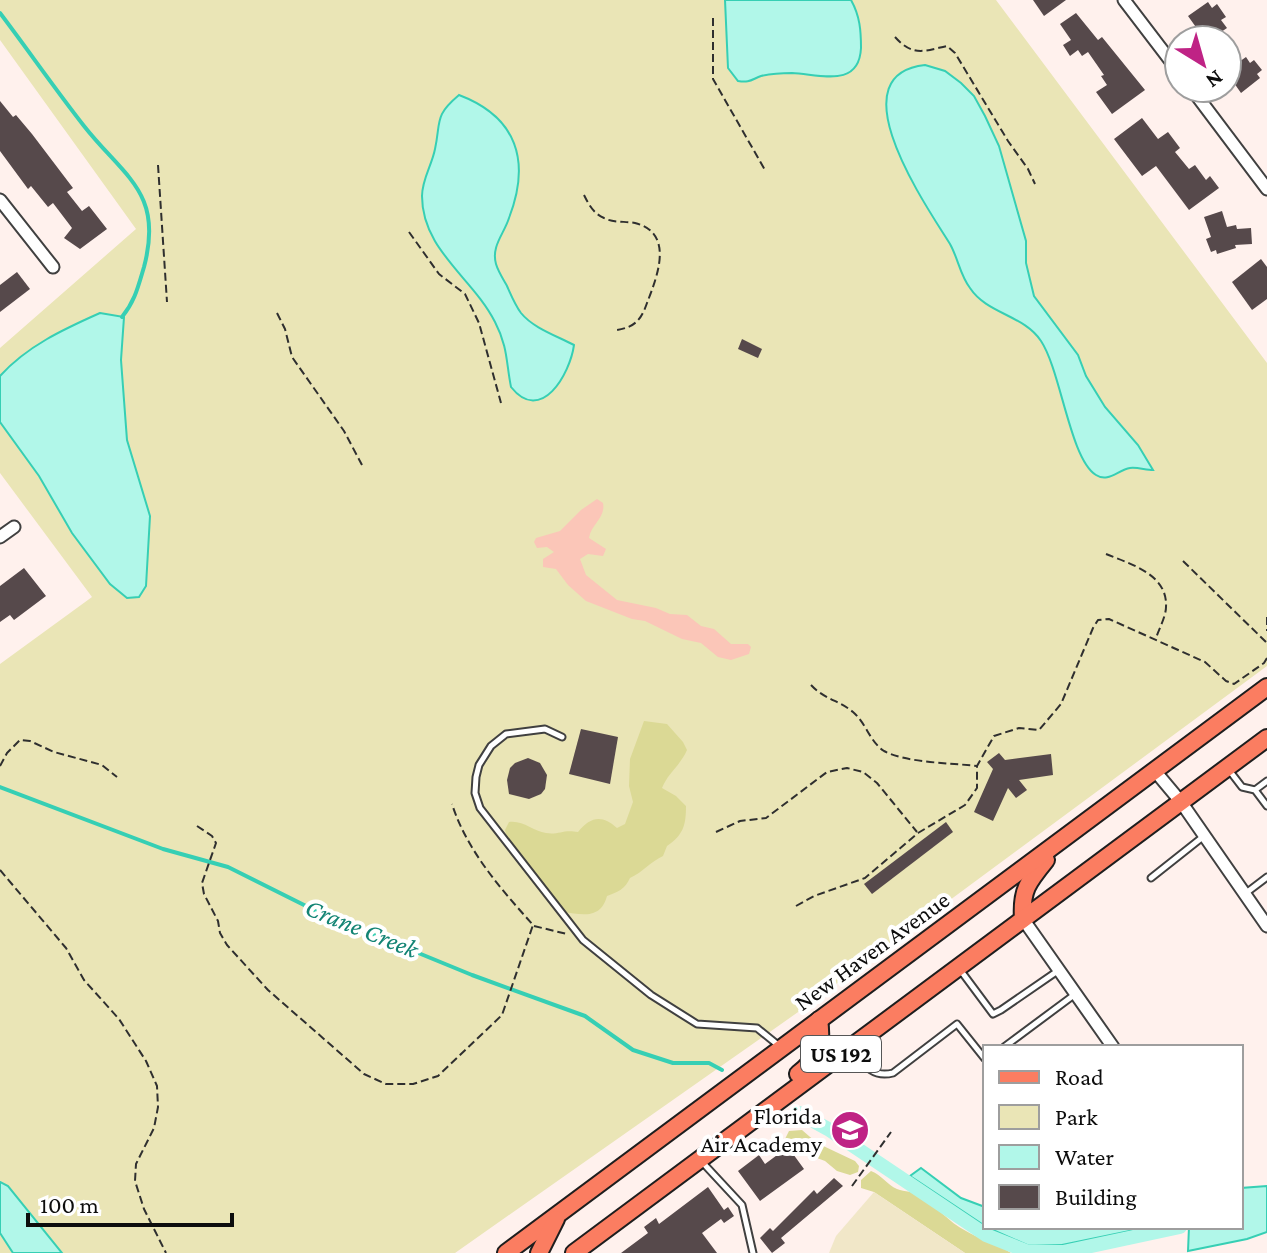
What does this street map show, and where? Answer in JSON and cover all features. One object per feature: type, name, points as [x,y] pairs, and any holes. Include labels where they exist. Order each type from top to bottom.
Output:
[{"type":"main road","name":"New Haven Avenue","points":[[506,1253],[1267,687]]},
{"type":"main road","name":"US 192","points":[[574,1253],[1267,738]]},
{"type":"main road","points":[[1023,919],[1022,901],[1026,884],[1059,843]]},
{"type":"main road","points":[[679,1175],[712,1136],[812,1062],[822,1037],[819,1020]]},
{"type":"main road","points":[[539,1253],[559,1214]]},
{"type":"street","points":[[1124,0],[1163,51]]},
{"type":"street","points":[[1203,104],[1267,189]]},
{"type":"street","points":[[2,207],[53,267]]},
{"type":"street","points":[[0,537],[14,527]]},
{"type":"street","points":[[1155,771],[1205,835],[1267,926]]},
{"type":"street","points":[[1023,919],[1112,1045]]},
{"type":"lane","points":[[562,737],[545,729],[506,734],[491,746],[479,765],[475,793],[480,808],[583,940],[651,995],[697,1024],[757,1028],[781,1048]]},
{"type":"lane","points":[[1227,768],[1242,787],[1255,790],[1267,806]]},
{"type":"lane","points":[[1255,790],[1267,781]]},
{"type":"lane","points":[[1151,878],[1205,835]]},
{"type":"lane","points":[[1245,894],[1267,877]]},
{"type":"lane","points":[[958,967],[993,1014],[1059,970]]},
{"type":"lane","points":[[1007,1045],[1076,994]]},
{"type":"lane","points":[[851,1047],[865,1066],[874,1074],[883,1076],[893,1073],[957,1024],[983,1056]]},
{"type":"lane","points":[[699,1160],[742,1205],[753,1253]]},
{"type":"path","points":[[713,18],[713,79],[765,170]]},
{"type":"path","points":[[895,37],[905,48],[922,52],[947,46],[955,53],[1035,184]]},
{"type":"path","points":[[158,165],[167,302]]},
{"type":"path","points":[[584,195],[591,209],[606,220],[637,224],[648,229],[657,238],[662,257],[642,316],[633,327],[617,330]]},
{"type":"path","points":[[409,232],[439,274],[465,294],[479,323],[501,403]]},
{"type":"path","points":[[277,313],[285,329],[292,357],[344,431],[362,465]]},
{"type":"path","points":[[1106,554],[1142,568],[1163,590],[1166,608],[1155,639]]},
{"type":"path","points":[[1183,561],[1267,643]]},
{"type":"path","points":[[1267,617],[1267,631]]},
{"type":"path","points":[[796,906],[814,896],[865,878],[918,833],[965,805],[977,788],[977,766],[994,736],[1019,728],[1039,730],[1061,704],[1098,620],[1109,619],[1205,662],[1226,681],[1234,684],[1267,658]]},
{"type":"path","points":[[811,685],[821,696],[851,710],[884,751],[902,757],[977,766]]},
{"type":"path","points":[[0,766],[20,740],[102,765],[117,777]]},
{"type":"path","points":[[716,832],[740,821],[766,818],[827,772],[847,768],[863,772],[877,783],[918,833]]},
{"type":"path","points":[[452,804],[461,832],[487,871],[533,925],[583,940]]},
{"type":"path","points":[[197,826],[212,836],[216,843],[202,883],[227,945],[268,990],[364,1074],[386,1084],[413,1084],[438,1076],[502,1015],[533,925]]},
{"type":"path","points":[[0,870],[66,948],[84,980],[119,1019],[146,1061],[157,1086],[158,1107],[154,1128],[136,1164],[135,1181],[144,1209],[166,1253]]},
{"type":"path","points":[[852,1186],[891,1132]]},
{"type":"green space","points":[[0,0],[996,0],[1267,363],[1267,666],[801,1010],[455,1253],[0,1253],[0,664],[92,597],[0,473],[0,348],[136,229],[0,40]]},
{"type":"shaded area","points":[[644,721],[667,724],[687,750],[662,788],[686,806],[682,829],[667,846],[663,856],[630,878],[621,890],[607,896],[596,912],[563,912],[507,838],[505,830],[509,822],[550,833],[578,832],[596,819],[617,828],[625,824],[633,802],[629,786],[630,759]]},
{"type":"shaded area","points":[[802,1130],[817,1143],[855,1161],[859,1166],[858,1172],[850,1175],[837,1171],[785,1139],[789,1131]]},
{"type":"shaded area","points":[[871,1171],[893,1187],[921,1196],[960,1227],[1011,1253],[965,1253],[874,1192],[861,1188],[861,1180]]},
{"type":"shaded area","points":[[874,1192],[965,1253],[829,1253],[836,1236]]},
{"type":"sand","points":[[597,499],[603,503],[603,508],[589,538],[606,549],[603,556],[588,554],[580,559],[586,575],[617,600],[670,614],[687,615],[701,626],[714,629],[731,644],[748,644],[751,647],[749,654],[731,660],[718,657],[701,643],[682,639],[645,621],[586,601],[556,569],[543,567],[543,559],[554,552],[547,547],[537,548],[536,538],[560,531]]},
{"type":"water","points":[[725,0],[851,0],[860,30],[859,61],[853,69],[836,76],[784,73],[738,81],[728,68]]},
{"type":"water","points":[[925,65],[945,71],[974,96],[999,146],[1026,241],[1026,263],[1034,296],[1078,355],[1086,376],[1105,407],[1138,445],[1153,470],[1130,468],[1105,478],[1096,475],[1087,466],[1072,433],[1054,372],[1041,341],[1025,325],[977,297],[967,283],[950,244],[908,174],[887,116],[888,92],[899,74]]},
{"type":"water","points":[[459,95],[494,115],[514,143],[518,160],[516,197],[495,251],[498,269],[526,318],[574,345],[560,381],[543,398],[533,401],[522,397],[511,387],[504,347],[495,322],[486,306],[439,248],[424,215],[422,190],[434,155],[440,119]]},
{"type":"water","points":[[100,313],[124,317],[121,360],[127,440],[150,516],[146,586],[139,597],[127,598],[110,584],[72,533],[39,476],[0,422],[0,376],[34,347]]},
{"type":"water","points":[[921,1168],[961,1198],[983,1206],[983,1225],[910,1176]]},
{"type":"water","points":[[0,1182],[8,1186],[62,1253],[13,1253],[0,1233]]},
{"type":"water","points":[[1267,1186],[1267,1232],[1188,1251],[1189,1229],[1243,1229],[1243,1188]]},
{"type":"water","points":[[991,1229],[1139,1229],[1062,1245],[1027,1245]]},
{"type":"building","points":[[1033,0],[1066,0],[1044,16]]},
{"type":"building","points":[[1208,2],[1212,8],[1217,4],[1226,17],[1221,20],[1224,24],[1194,24],[1188,16]]},
{"type":"building","points":[[1076,13],[1098,40],[1102,37],[1145,90],[1112,114],[1096,92],[1107,85],[1088,52],[1082,56],[1078,50],[1070,56],[1063,45],[1071,40],[1060,24]]},
{"type":"building","points":[[1246,57],[1250,63],[1254,60],[1262,70],[1257,74],[1260,78],[1243,91],[1243,59]]},
{"type":"building","points":[[0,101],[32,134],[73,188],[67,192],[82,211],[89,206],[107,229],[80,249],[64,238],[72,228],[53,203],[48,207],[31,186],[28,189],[0,151]]},
{"type":"building","points":[[1142,118],[1158,139],[1168,132],[1180,148],[1175,152],[1189,169],[1195,165],[1206,180],[1210,176],[1219,188],[1189,210],[1156,166],[1142,176],[1114,139]]},
{"type":"building","points":[[1222,211],[1227,227],[1251,228],[1252,244],[1235,245],[1236,248],[1217,254],[1216,250],[1211,252],[1206,239],[1211,237],[1204,217]]},
{"type":"building","points":[[1261,259],[1267,267],[1267,299],[1252,310],[1232,282]]},
{"type":"building","points":[[17,272],[30,289],[0,312],[0,285]]},
{"type":"building","points":[[742,339],[762,349],[758,358],[738,349]]},
{"type":"building","points":[[24,568],[46,596],[14,620],[10,615],[0,622],[0,586]]},
{"type":"building","points":[[581,729],[618,737],[610,784],[569,774]]},
{"type":"building","points":[[999,753],[1005,760],[1051,754],[1053,775],[1019,780],[1027,790],[1016,798],[1008,788],[993,821],[974,812],[993,769],[987,762]]},
{"type":"building","points":[[528,758],[540,763],[547,775],[545,789],[529,799],[509,794],[507,780],[510,768]]},
{"type":"building","points":[[946,822],[953,832],[872,894],[864,884]]},
{"type":"building","points":[[788,1147],[804,1169],[760,1201],[738,1171],[759,1155],[765,1164]]},
{"type":"building","points":[[834,1178],[843,1186],[781,1238],[785,1243],[772,1253],[760,1238],[770,1228],[773,1231],[814,1190],[817,1194]]},
{"type":"building","points":[[708,1187],[724,1210],[728,1207],[734,1216],[724,1223],[721,1219],[702,1233],[717,1253],[621,1253],[648,1233],[644,1227],[656,1218],[659,1224]]},
{"type":"waterway","points":[[0,13],[84,126],[126,173],[144,203],[149,220],[149,242],[138,287],[122,317]]},
{"type":"waterway","name":"Crane Creek","points":[[0,787],[163,849],[228,867],[316,911],[472,975],[585,1016],[633,1050],[673,1063],[709,1063],[722,1070]]},
{"type":"waterway","name":"Crane Creek","points":[[799,1113],[828,1129],[986,1235],[1026,1251],[1063,1252],[1171,1229]]},
{"type":"place","name":"Florida Air Academy","points":[[850,1130]]}]
